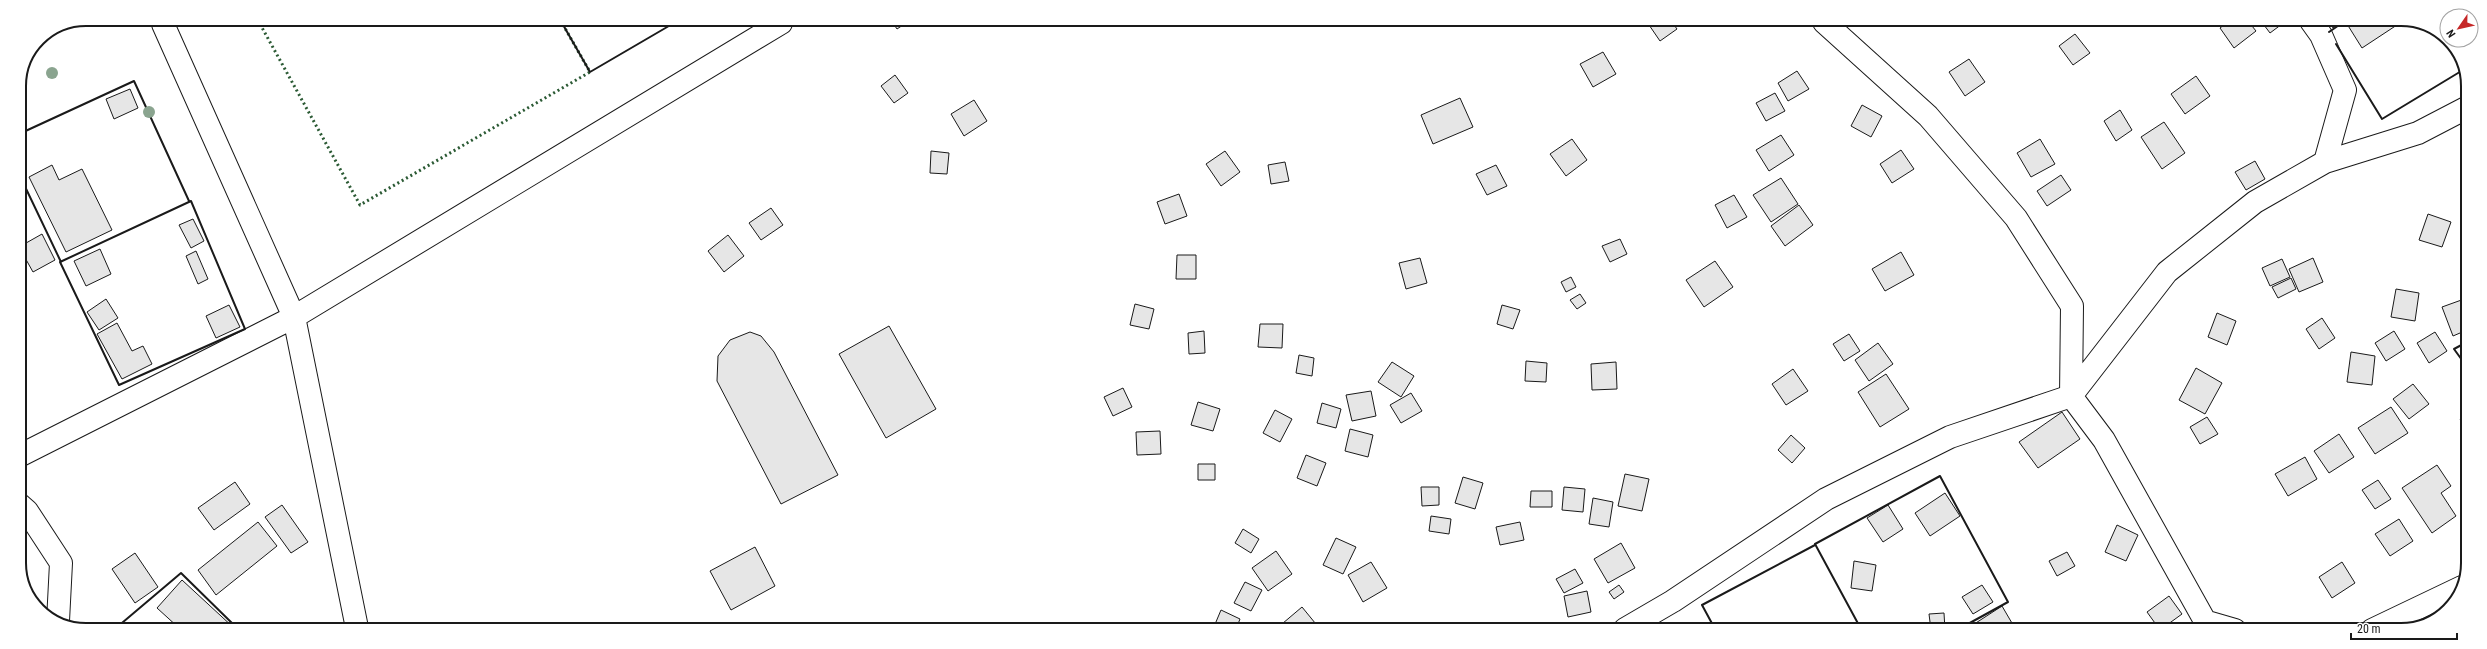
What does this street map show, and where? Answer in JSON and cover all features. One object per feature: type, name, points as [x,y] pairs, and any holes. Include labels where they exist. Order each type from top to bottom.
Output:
[{"type":"street","points":[[164,26],[294,317],[356,623]]},
{"type":"street","points":[[26,452],[294,317],[776,26]]},
{"type":"street","points":[[1828,26],[1928,116],[2016,218],[2072,306],[2071,396],[2104,440],[2206,623]]},
{"type":"street","points":[[2314,26],[2320,35],[2345,90],[2325,162]]},
{"type":"street","points":[[1635,623],[1673,601],[1826,499],[1950,437],[2071,396],[2166,272],[2256,202],[2325,162],[2418,133],[2461,111]]},
{"type":"street","points":[[26,510],[61,563],[58,616]]},
{"type":"street","points":[[2387,623],[2454,591]]},
{"type":"building","points":[[1650,26],[1675,26],[1677,29],[1660,41]]},
{"type":"building","points":[[2223,26],[2252,26],[2256,31],[2234,48],[2220,28]]},
{"type":"building","points":[[2265,26],[2279,26],[2270,33]]},
{"type":"building","points":[[2348,26],[2395,26],[2362,48]]},
{"type":"building","points":[[2075,34],[2090,53],[2073,65],[2059,46]]},
{"type":"building","points":[[1603,52],[1616,74],[1593,87],[1580,64]]},
{"type":"building","points":[[1969,59],[1985,82],[1965,96],[1949,72]]},
{"type":"building","points":[[1797,71],[1809,89],[1788,101],[1778,83]]},
{"type":"building","points":[[895,75],[908,93],[894,103],[881,86]]},
{"type":"building","points":[[2196,76],[2210,96],[2185,114],[2171,94]]},
{"type":"building","points":[[130,89],[138,108],[114,119],[106,99]]},
{"type":"building","points":[[1775,93],[1785,111],[1766,121],[1756,103]]},
{"type":"building","points":[[1460,98],[1473,127],[1433,144],[1421,115]]},
{"type":"building","points":[[974,100],[987,121],[964,136],[951,114]]},
{"type":"building","points":[[1862,105],[1882,116],[1871,137],[1851,126]]},
{"type":"building","points":[[2120,110],[2132,130],[2116,141],[2104,121]]},
{"type":"building","points":[[2164,122],[2185,153],[2162,169],[2141,137]]},
{"type":"building","points":[[1781,135],[1794,155],[1769,171],[1756,150]]},
{"type":"building","points":[[1572,139],[1587,160],[1566,176],[1550,154]]},
{"type":"building","points":[[2040,139],[2055,164],[2031,177],[2017,153]]},
{"type":"building","points":[[1901,150],[1914,169],[1892,183],[1880,164]]},
{"type":"building","points":[[931,151],[949,153],[947,174],[930,173]]},
{"type":"building","points":[[1225,151],[1240,172],[1221,186],[1206,164]]},
{"type":"building","points":[[2255,161],[2265,179],[2246,190],[2235,172]]},
{"type":"building","points":[[1285,162],[1289,181],[1271,184],[1268,165]]},
{"type":"building","points":[[52,165],[59,180],[82,169],[112,230],[66,252],[29,177]]},
{"type":"building","points":[[1496,165],[1507,186],[1487,195],[1476,174]]},
{"type":"building","points":[[2061,175],[2071,190],[2047,206],[2037,191]]},
{"type":"building","points":[[1781,178],[1798,204],[1771,222],[1753,195]]},
{"type":"building","points":[[1179,194],[1187,216],[1165,224],[1157,202]]},
{"type":"building","points":[[1734,195],[1747,217],[1727,228],[1715,205]]},
{"type":"building","points":[[1799,205],[1813,225],[1785,246],[1771,226]]},
{"type":"building","points":[[771,208],[783,225],[761,240],[749,223]]},
{"type":"building","points":[[2428,214],[2451,222],[2442,247],[2419,240]]},
{"type":"building","points":[[193,219],[204,241],[191,248],[179,225]]},
{"type":"building","points":[[42,234],[55,260],[33,272],[26,260],[26,243]]},
{"type":"building","points":[[728,235],[744,256],[724,272],[708,251]]},
{"type":"building","points":[[1620,239],[1627,254],[1610,262],[1602,246]]},
{"type":"building","points":[[100,249],[111,274],[86,286],[74,261]]},
{"type":"building","points":[[196,251],[208,279],[198,284],[186,256]]},
{"type":"building","points":[[1901,252],[1914,275],[1885,291],[1872,269]]},
{"type":"building","points":[[1177,255],[1196,255],[1196,279],[1176,279]]},
{"type":"building","points":[[1420,258],[1427,283],[1406,289],[1399,263]]},
{"type":"building","points":[[2313,258],[2323,282],[2299,292],[2289,269]]},
{"type":"building","points":[[2282,259],[2290,277],[2270,286],[2262,268]]},
{"type":"building","points":[[1715,261],[1733,287],[1704,307],[1686,280]]},
{"type":"building","points":[[1571,277],[1576,287],[1566,292],[1561,282]]},
{"type":"building","points":[[2291,278],[2296,289],[2278,298],[2272,287]]},
{"type":"building","points":[[2396,289],[2419,293],[2415,321],[2391,317]]},
{"type":"building","points":[[1580,294],[1586,303],[1577,309],[1570,300]]},
{"type":"building","points":[[106,299],[118,318],[99,330],[87,312]]},
{"type":"building","points":[[2461,300],[2461,333],[2453,336],[2442,307]]},
{"type":"building","points":[[1135,304],[1154,309],[1149,329],[1130,325]]},
{"type":"building","points":[[229,305],[240,327],[216,338],[206,316]]},
{"type":"building","points":[[1502,305],[1520,310],[1513,329],[1497,324]]},
{"type":"building","points":[[2217,313],[2236,321],[2227,345],[2208,337]]},
{"type":"building","points":[[2322,318],[2335,338],[2319,349],[2306,329]]},
{"type":"building","points":[[117,323],[132,351],[143,346],[152,364],[122,379],[97,334]]},
{"type":"building","points":[[1260,324],[1283,324],[1282,348],[1258,347]]},
{"type":"building","points":[[889,326],[936,409],[886,438],[839,354]]},
{"type":"building","points":[[1204,331],[1205,353],[1189,354],[1188,333]]},
{"type":"building","points":[[2394,331],[2405,349],[2386,361],[2375,343]]},
{"type":"building","points":[[750,332],[761,336],[774,352],[838,475],[781,504],[717,381],[718,356],[730,340]]},
{"type":"building","points":[[2435,332],[2447,351],[2429,363],[2417,343]]},
{"type":"building","points":[[1849,334],[1860,351],[1844,361],[1833,344]]},
{"type":"building","points":[[1878,343],[1893,364],[1869,381],[1855,360]]},
{"type":"building","points":[[2351,352],[2375,356],[2372,385],[2347,382]]},
{"type":"building","points":[[1299,355],[1314,358],[1312,376],[1296,373]]},
{"type":"building","points":[[1526,361],[1547,363],[1546,382],[1525,381]]},
{"type":"building","points":[[1392,362],[1414,376],[1401,397],[1378,382]]},
{"type":"building","points":[[1616,362],[1617,389],[1592,390],[1591,364]]},
{"type":"building","points":[[2196,368],[2222,383],[2205,414],[2179,400]]},
{"type":"building","points":[[1793,369],[1808,391],[1786,405],[1772,384]]},
{"type":"building","points":[[1886,374],[1909,409],[1880,427],[1858,392]]},
{"type":"building","points":[[2413,384],[2429,404],[2409,419],[2393,399]]},
{"type":"building","points":[[1123,388],[1132,407],[1113,416],[1104,397]]},
{"type":"building","points":[[1371,391],[1376,416],[1352,421],[1346,395]]},
{"type":"building","points":[[1411,393],[1422,411],[1401,423],[1390,405]]},
{"type":"building","points":[[1198,402],[1220,409],[1213,431],[1191,425]]},
{"type":"building","points":[[1322,403],[1341,409],[1336,428],[1317,423]]},
{"type":"building","points":[[2391,407],[2408,433],[2375,454],[2358,428]]},
{"type":"building","points":[[1275,410],[1292,419],[1280,442],[1263,433]]},
{"type":"building","points":[[2062,412],[2080,439],[2038,468],[2019,442]]},
{"type":"building","points":[[2207,417],[2218,434],[2200,444],[2190,427]]},
{"type":"building","points":[[1350,429],[1373,435],[1368,457],[1345,451]]},
{"type":"building","points":[[1160,431],[1161,454],[1137,455],[1136,432]]},
{"type":"building","points":[[2339,434],[2354,457],[2329,473],[2314,451]]},
{"type":"building","points":[[1791,435],[1805,448],[1792,463],[1778,450]]},
{"type":"building","points":[[1306,455],[1326,463],[1317,486],[1297,478]]},
{"type":"building","points":[[2305,457],[2317,479],[2288,496],[2275,474]]},
{"type":"building","points":[[1198,464],[1215,464],[1215,480],[1198,480]]},
{"type":"building","points":[[2437,465],[2451,486],[2441,493],[2456,516],[2432,533],[2402,488]]},
{"type":"building","points":[[1625,474],[1649,479],[1642,511],[1618,506]]},
{"type":"building","points":[[1463,477],[1483,483],[1475,509],[1455,503]]},
{"type":"building","points":[[2378,480],[2391,499],[2375,509],[2362,490]]},
{"type":"building","points":[[235,482],[250,504],[214,530],[198,508]]},
{"type":"building","points":[[1421,487],[1439,487],[1439,505],[1422,506]]},
{"type":"building","points":[[1564,487],[1585,489],[1583,512],[1562,510]]},
{"type":"building","points":[[1531,491],[1552,491],[1552,507],[1530,507]]},
{"type":"building","points":[[1945,493],[1960,516],[1930,536],[1915,513]]},
{"type":"building","points":[[1593,498],[1613,502],[1609,527],[1589,524]]},
{"type":"building","points":[[282,505],[308,542],[291,553],[265,517]]},
{"type":"building","points":[[1888,505],[1903,529],[1883,542],[1867,518]]},
{"type":"building","points":[[1431,516],[1451,519],[1449,534],[1429,531]]},
{"type":"building","points":[[2399,519],[2413,541],[2390,556],[2375,534]]},
{"type":"building","points":[[258,522],[277,546],[216,595],[198,570]]},
{"type":"building","points":[[1520,522],[1524,540],[1500,545],[1496,527]]},
{"type":"building","points":[[2117,525],[2138,535],[2126,561],[2105,552]]},
{"type":"building","points":[[1243,529],[1259,539],[1251,553],[1235,543]]},
{"type":"building","points":[[1336,538],[1356,547],[1343,574],[1323,565]]},
{"type":"building","points":[[1621,543],[1635,568],[1608,583],[1594,559]]},
{"type":"building","points":[[755,547],[775,586],[731,610],[710,571]]},
{"type":"building","points":[[1276,551],[1292,574],[1268,591],[1252,568]]},
{"type":"building","points":[[2067,552],[2075,566],[2057,576],[2049,561]]},
{"type":"building","points":[[135,553],[158,587],[135,603],[112,569]]},
{"type":"building","points":[[1854,561],[1876,565],[1872,591],[1851,588]]},
{"type":"building","points":[[1371,562],[1387,588],[1363,602],[1348,575]]},
{"type":"building","points":[[2342,562],[2355,583],[2332,598],[2319,577]]},
{"type":"building","points":[[1575,569],[1583,583],[1564,593],[1556,579]]},
{"type":"building","points":[[182,580],[229,623],[174,623],[157,608]]},
{"type":"building","points":[[1245,582],[1262,590],[1251,611],[1234,603]]},
{"type":"building","points":[[1619,585],[1624,592],[1614,599],[1609,592]]},
{"type":"building","points":[[1982,585],[1993,602],[1973,614],[1962,597]]},
{"type":"building","points":[[1587,591],[1591,612],[1568,617],[1564,596]]},
{"type":"building","points":[[2169,596],[2182,614],[2170,623],[2155,623],[2147,612]]},
{"type":"building","points":[[2002,606],[2012,623],[1976,623]]},
{"type":"building","points":[[1302,607],[1315,623],[1283,623]]},
{"type":"building","points":[[1221,610],[1240,619],[1238,623],[1216,623]]},
{"type":"building","points":[[1944,613],[1945,623],[1930,623],[1929,614]]},
{"type":"hedge","points":[[261,26],[360,205],[590,72],[564,26]]},
{"type":"wall","points":[[564,26],[590,72],[669,26]]},
{"type":"wall","points":[[2329,32],[2338,26]]},
{"type":"wall","points":[[2336,44],[2382,119],[2459,72]]},
{"type":"wall","points":[[26,131],[134,81],[189,201]]},
{"type":"wall","points":[[26,189],[61,262]]},
{"type":"wall","points":[[191,201],[245,329],[119,385],[60,262],[191,201]]},
{"type":"wall","points":[[2461,345],[2454,349],[2461,359]]},
{"type":"wall","points":[[1858,623],[1815,544],[1940,476],[2008,602],[1970,623]]},
{"type":"wall","points":[[1712,623],[1702,605],[1815,545]]},
{"type":"wall","points":[[122,623],[181,573],[232,623]]}]
